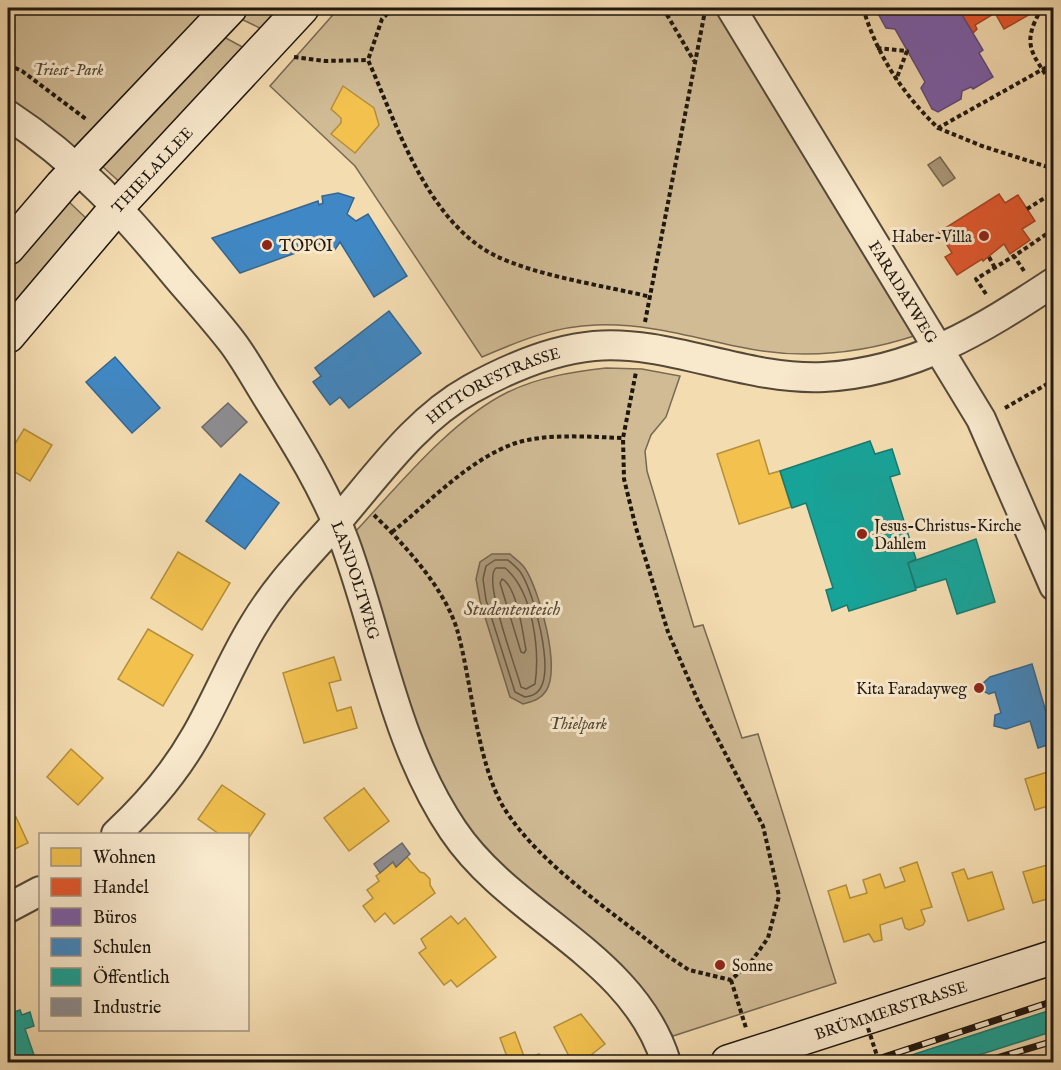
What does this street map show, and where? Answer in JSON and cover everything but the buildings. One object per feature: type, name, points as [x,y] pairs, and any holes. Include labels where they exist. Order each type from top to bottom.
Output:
[{"type":"main road","points":[[8,248],[78,168],[230,8]]},
{"type":"main road","name":"THIELALLEE","points":[[8,336],[118,206],[302,8]]},
{"type":"main road","name":"BRÜMMERSTRASSE","points":[[728,1062],[1053,957]]},
{"type":"street","name":"FARADAYWEG","points":[[731,8],[981,418],[1053,586]]},
{"type":"street","name":"LANDOLTWEG","points":[[8,115],[78,168],[118,206],[232,343],[292,437],[337,522],[411,752],[430,792],[454,832],[481,867],[510,894],[587,951],[642,1012],[654,1031],[666,1062]]},
{"type":"street","name":"HITTORFSTRASSE","points":[[117,833],[164,785],[195,738],[252,627],[280,583],[409,439],[434,416],[466,392],[504,372],[544,356],[595,346],[640,348],[772,375],[825,377],[884,367],[940,350],[999,318],[1041,281]]},
{"type":"street","points":[[8,908],[39,892]]},
{"type":"path","points":[[393,8],[382,19],[368,60],[430,194],[468,236],[496,256],[544,272],[651,297]]},
{"type":"path","points":[[663,8],[694,61]]},
{"type":"path","points":[[644,330],[706,8]]},
{"type":"path","points":[[863,8],[877,48],[896,80],[938,128],[982,146],[1053,169]]},
{"type":"path","points":[[1042,8],[1032,22],[1029,33],[1030,45],[1053,87]]},
{"type":"path","points":[[877,48],[907,51],[896,80]]},
{"type":"path","points":[[290,57],[325,61],[368,60]]},
{"type":"path","points":[[938,128],[1053,63]]},
{"type":"path","points":[[8,65],[22,71],[90,122]]},
{"type":"path","points":[[1028,209],[1053,192]]},
{"type":"path","points":[[987,296],[976,279],[1053,230]]},
{"type":"path","points":[[1014,255],[1041,281]]},
{"type":"path","points":[[989,257],[995,268]]},
{"type":"path","points":[[638,362],[623,438],[624,479],[636,528],[668,632],[699,703],[763,826],[779,896],[768,938],[751,962],[731,980]]},
{"type":"path","points":[[1001,411],[1053,380]]},
{"type":"path","points":[[392,532],[483,459],[517,443],[570,437],[623,438]]},
{"type":"path","points":[[368,509],[392,532],[443,597],[458,631],[491,779],[504,808],[517,825],[552,863],[669,957],[689,970],[731,980]]},
{"type":"path","points":[[731,980],[743,1018]]},
{"type":"path","points":[[868,1028],[879,1062]]},
{"type":"green space","name":"Triest-Park","points":[[8,8],[212,8],[73,150],[8,109]]},
{"type":"green space","points":[[251,8],[287,8],[266,31],[241,19]]},
{"type":"green space","points":[[339,8],[719,8],[917,335],[852,351],[807,354],[762,351],[651,328],[596,325],[552,331],[482,357],[355,166],[270,86]]},
{"type":"green space","points":[[224,37],[248,50],[123,185],[102,166]]},
{"type":"green space","points":[[67,200],[88,220],[8,315],[8,272]]},
{"type":"green space","name":"Thielpark","points":[[606,368],[642,369],[680,376],[666,417],[651,435],[645,451],[647,471],[694,627],[703,625],[742,738],[758,734],[836,983],[673,1036],[661,1020],[487,854],[448,800],[421,742],[355,532],[426,455],[466,419],[487,404],[532,382],[568,373]]},
{"type":"water","points":[[940,157],[955,178],[943,186],[928,165]]},
{"type":"water","name":"Studententeich","points":[[492,554],[510,554],[525,568],[537,595],[547,630],[550,649],[550,680],[546,691],[541,696],[523,704],[510,697],[480,601],[476,579],[480,562]]},
{"type":"railway","points":[[869,1062],[1054,1001]]},
{"type":"railway","points":[[983,1062],[1054,1041]]},
{"type":"place","name":"Haber-Villa","points":[[984,236]]},
{"type":"place","name":"TOPOI","points":[[267,245]]},
{"type":"place","name":"Jesus-Christus-Kirche Dahlem","points":[[862,534]]},
{"type":"place","name":"Kita Faradayweg","points":[[979,688]]},
{"type":"place","name":"Sonne","points":[[720,965]]}]
